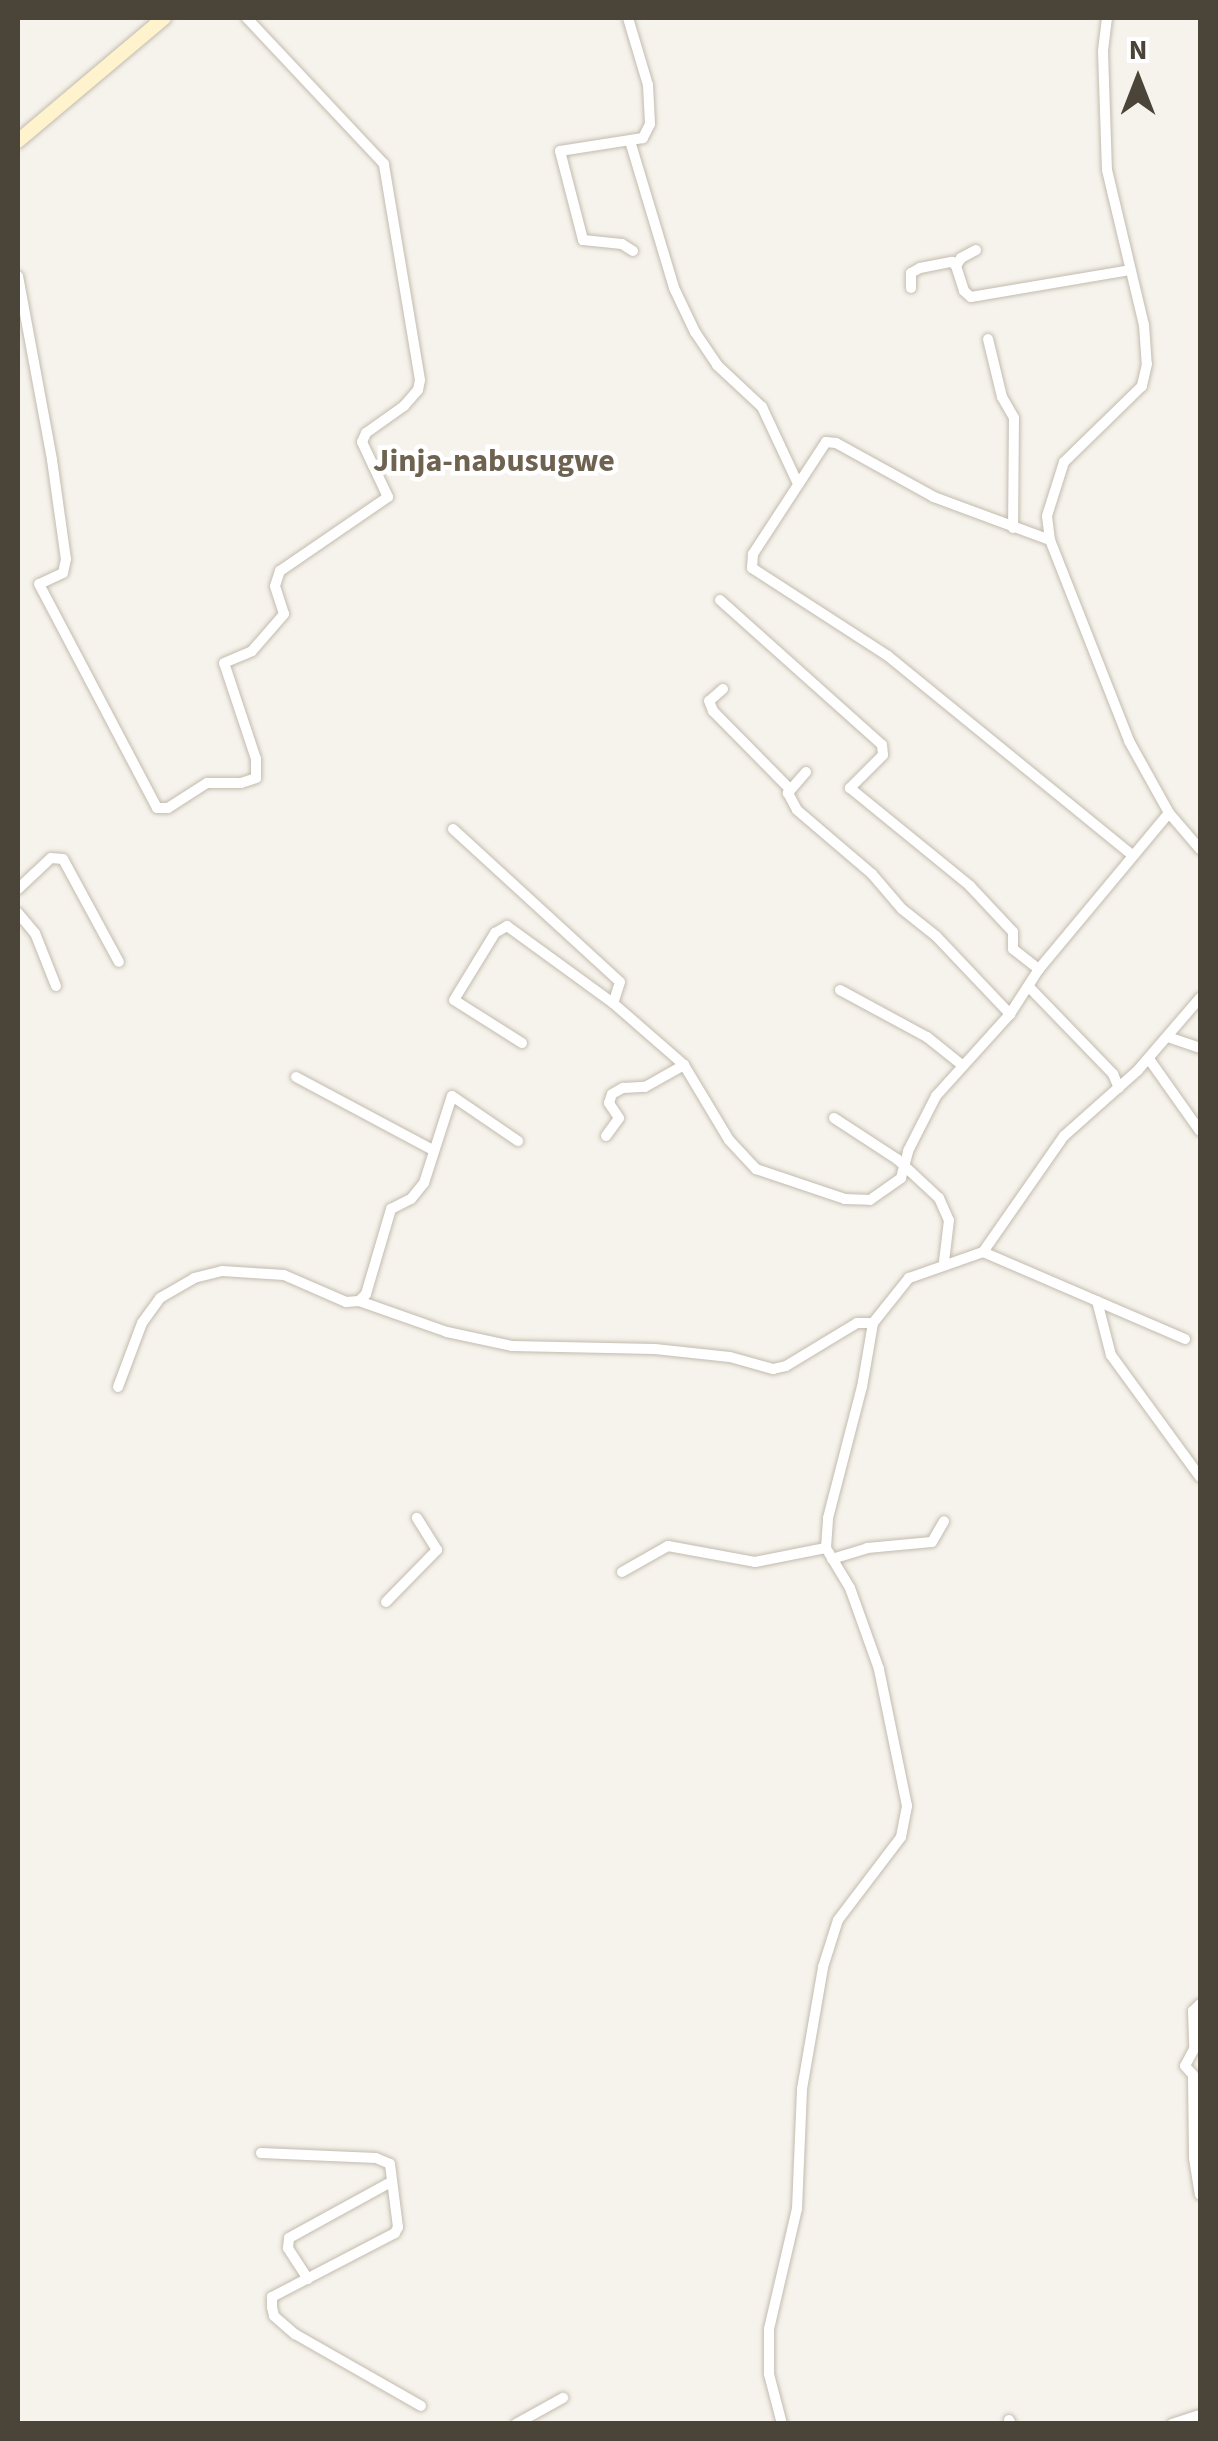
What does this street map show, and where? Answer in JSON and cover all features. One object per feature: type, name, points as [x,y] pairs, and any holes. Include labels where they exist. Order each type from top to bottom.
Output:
[{"type":"street","points":[[18,141],[161,18]]},
{"type":"street","points":[[18,276],[66,560],[62,573],[39,584],[46,600],[157,808],[168,808],[207,783],[241,783],[256,778],[256,759],[224,664],[252,651],[284,614],[275,586],[280,571],[388,497],[362,442],[366,433],[404,406],[418,390],[420,380],[384,164],[372,146],[247,18]]},
{"type":"street","points":[[628,18],[648,85],[650,124],[642,138],[560,151],[577,231],[583,240],[622,244],[633,250]]},
{"type":"street","points":[[1107,18],[1102,51],[1107,170],[1144,325],[1145,376],[1142,386],[1064,462],[1050,496],[1050,540],[1129,741],[1169,813],[1200,849]]},
{"type":"street","points":[[630,141],[674,288],[717,365],[762,407],[798,484]]},
{"type":"street","points":[[956,266],[961,258],[976,250]]},
{"type":"street","points":[[910,288],[911,273],[952,262],[970,297],[1130,270]]},
{"type":"street","points":[[988,338],[1002,397],[1014,418],[1013,528]]},
{"type":"street","points":[[1050,540],[934,497],[836,443],[826,442],[753,554],[752,568],[888,656],[1132,854]]},
{"type":"street","points":[[720,600],[882,745],[883,754],[850,788],[970,886],[1013,932],[1013,948],[1040,969]]},
{"type":"street","points":[[724,688],[710,700],[713,711],[790,788]]},
{"type":"street","points":[[806,772],[790,788],[788,798],[797,810],[872,874],[1010,1014]]},
{"type":"street","points":[[522,1043],[454,1000],[495,933],[507,926],[613,1003],[684,1065],[730,1140],[756,1169],[844,1199],[870,1200],[901,1178],[936,1096],[1010,1014],[1040,969],[1169,813]]},
{"type":"street","points":[[453,830],[620,982],[613,1003]]},
{"type":"street","points":[[18,889],[50,858],[62,860],[119,962]]},
{"type":"street","points":[[18,913],[35,932],[56,986]]},
{"type":"street","points":[[1030,988],[1113,1074],[1120,1088]]},
{"type":"street","points":[[840,990],[927,1037],[962,1065]]},
{"type":"street","points":[[984,1252],[1064,1136],[1083,1115],[1120,1088],[1200,998]]},
{"type":"street","points":[[1168,1038],[1200,1048]]},
{"type":"street","points":[[1148,1058],[1200,1131]]},
{"type":"street","points":[[606,1136],[619,1118],[609,1104],[612,1094],[623,1088],[644,1087],[684,1065]]},
{"type":"street","points":[[296,1077],[432,1149]]},
{"type":"street","points":[[359,1301],[366,1294],[387,1216],[424,1183],[449,1100],[455,1096],[518,1141]]},
{"type":"street","points":[[834,1118],[904,1167],[940,1198],[948,1220],[944,1262]]},
{"type":"street","points":[[782,2424],[769,2374],[769,2329],[797,2209],[802,2089],[824,1968],[838,1920],[901,1836],[907,1806],[879,1669],[850,1588],[829,1554],[828,1518],[862,1387],[872,1322],[900,1284],[944,1262],[984,1252],[1185,1339]]},
{"type":"street","points":[[118,1387],[150,1311],[160,1298],[206,1274],[270,1272],[346,1302],[359,1301],[432,1328],[512,1346],[654,1348],[730,1357],[773,1369],[786,1366],[857,1323],[872,1322]]},
{"type":"street","points":[[1097,1301],[1111,1355],[1200,1476]]},
{"type":"street","points":[[386,1602],[436,1553],[436,1545],[418,1518]]},
{"type":"street","points":[[622,1572],[668,1546],[755,1562],[932,1542],[944,1521]]},
{"type":"street","points":[[1200,2004],[1193,2011],[1194,2048],[1186,2066],[1193,2075],[1194,2158],[1200,2195]]},
{"type":"street","points":[[262,2154],[384,2160],[390,2164],[389,2183],[398,2227],[272,2298],[274,2316],[350,2368],[421,2406]]},
{"type":"street","points":[[308,2280],[288,2248],[289,2238],[389,2183]]},
{"type":"street","points":[[516,2424],[563,2398]]},
{"type":"street","points":[[1172,2424],[1200,2415]]},
{"type":"district","name":"Jinja-nabusugwe","points":[[494,461]]}]
